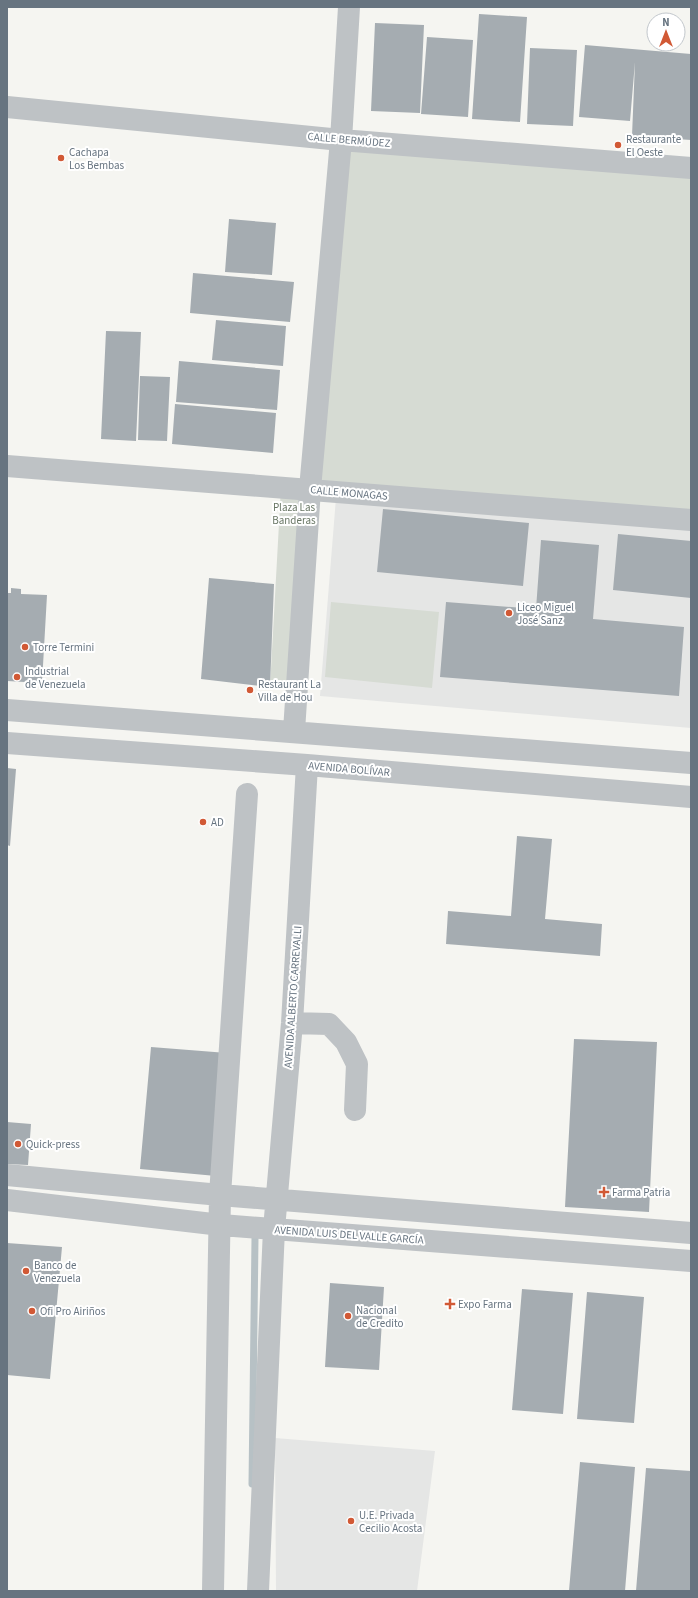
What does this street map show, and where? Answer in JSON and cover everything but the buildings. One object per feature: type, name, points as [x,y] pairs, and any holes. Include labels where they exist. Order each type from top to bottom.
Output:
[{"type":"street","points":[[294,732],[310,489],[341,140],[348,7]]},
{"type":"street","name":"CALLE BERMÚDEZ","points":[[7,107],[341,140],[691,168]]},
{"type":"street","name":"CALLE MONAGAS","points":[[7,466],[691,520]]},
{"type":"street","points":[[7,710],[691,763]]},
{"type":"street","name":"AVENIDA BOLÍVAR","points":[[7,743],[307,765],[691,797]]},
{"type":"street","name":"AVENIDA ALBERTO CARREVALLI","points":[[258,1591],[274,1229],[292,1023],[307,765]]},
{"type":"street","points":[[213,1591],[221,1225],[220,1195],[246,794]]},
{"type":"street","points":[[292,1023],[328,1024],[346,1042],[357,1064],[355,1110]]},
{"type":"street","points":[[7,1175],[220,1195],[691,1233]]},
{"type":"street","name":"AVENIDA LUIS DEL VALLE GARCÍA","points":[[7,1200],[221,1225],[691,1261]]},
{"type":"shaded area","name":"Liceo Miguel José Sanz","points":[[336,498],[691,530],[691,728],[320,696]]},
{"type":"shaded area","name":"U.E. Privada Cecilio Acosta","points":[[275,1438],[435,1451],[417,1591],[276,1591]]},
{"type":"green space","points":[[341,140],[691,167],[691,520],[310,489]]},
{"type":"green space","name":"Plaza Las Banderas","points":[[281,487],[310,489],[297,688],[270,687]]},
{"type":"green space","points":[[331,602],[439,612],[432,688],[325,677]]},
{"type":"waterway","points":[[252,1484],[255,1238]]},
{"type":"place","name":"Restaurante El Oeste","points":[[618,145]]},
{"type":"place","name":"Cachapa Los Bembas","points":[[61,158]]},
{"type":"place","name":"Liceo Miguel José Sanz","points":[[509,613]]},
{"type":"place","name":"Torre Termini","points":[[25,647]]},
{"type":"place","name":"Industrial de Venezuela","points":[[17,677]]},
{"type":"place","name":"Restaurant La Villa de Hou","points":[[250,690]]},
{"type":"place","name":"AD","points":[[203,822]]},
{"type":"place","name":"Quick-press","points":[[18,1144]]},
{"type":"place","name":"Farma Patria","points":[[604,1192]]},
{"type":"place","name":"Banco de Venezuela","points":[[26,1271]]},
{"type":"place","name":"Expo Farma","points":[[450,1304]]},
{"type":"place","name":"Ofi Pro Airiños","points":[[32,1311]]},
{"type":"place","name":"Nacional de Credito","points":[[348,1316]]},
{"type":"place","name":"U.E. Privada Cecilio Acosta","points":[[351,1521]]}]
